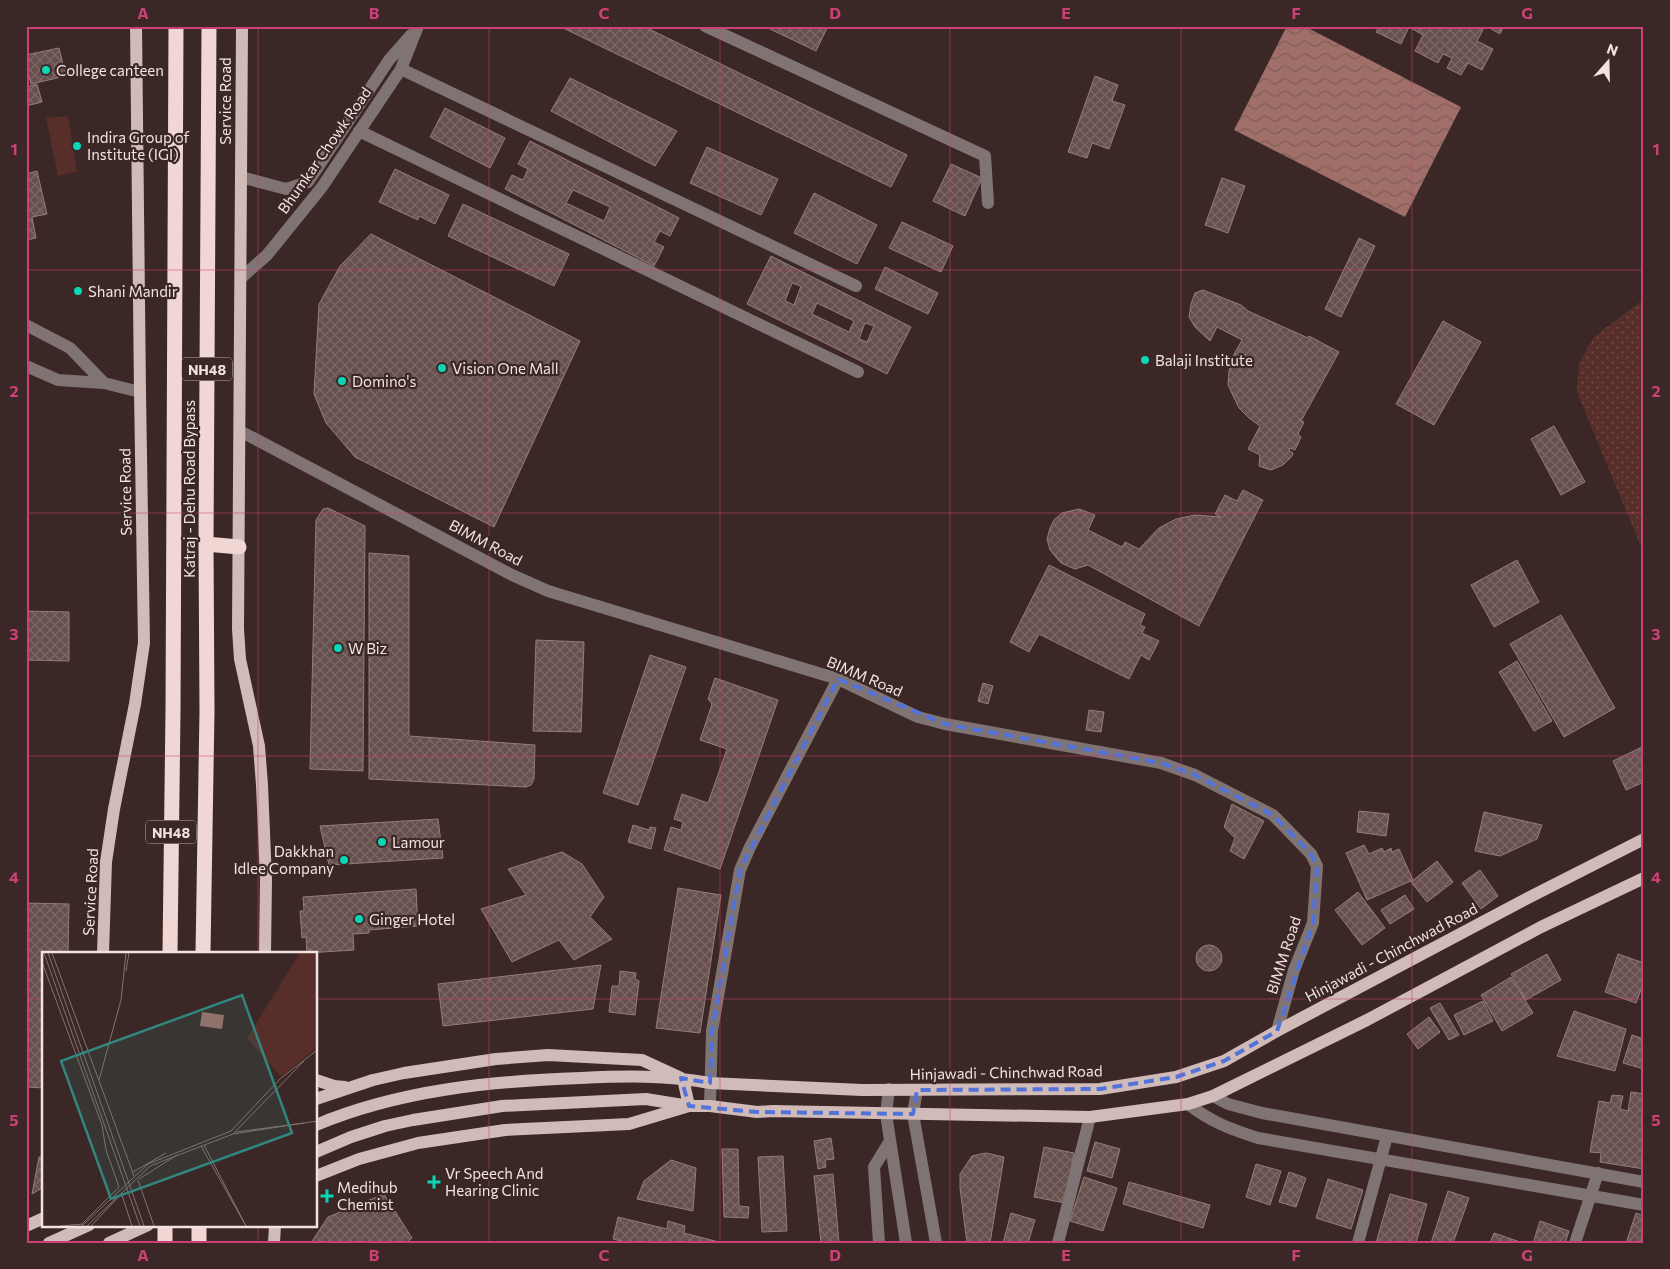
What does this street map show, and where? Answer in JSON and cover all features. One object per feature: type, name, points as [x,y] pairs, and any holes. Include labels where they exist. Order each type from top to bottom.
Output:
[{"type":"highway","name":"Katraj - Dehu Road Bypass","points":[[170,952],[176,26]]},
{"type":"highway","name":"Katraj - Dehu Road Bypass","points":[[204,952],[208,711],[206,544],[209,26]]},
{"type":"highway","points":[[206,544],[239,547]]},
{"type":"highway","points":[[199,1226],[199,1243]]},
{"type":"main road","name":"Service Road","points":[[103,952],[106,862],[114,809],[135,704],[144,643],[136,26]]},
{"type":"main road","name":"Service Road","points":[[242,26],[238,629],[240,659],[257,738],[262,784],[266,880],[265,952]]},
{"type":"main road","name":"Hinjawadi - Chinchwad Road","points":[[318,1125],[342,1114],[408,1096],[499,1082],[645,1076],[681,1078],[710,1083],[862,1090],[1100,1089],[1176,1077],[1224,1061],[1526,899],[1644,839]]},
{"type":"main road","points":[[318,1151],[350,1136],[385,1126],[502,1106],[646,1099],[689,1106],[710,1106],[757,1112],[1090,1117],[1188,1104],[1213,1096],[1367,1020],[1541,926],[1644,878]]},
{"type":"main road","points":[[318,1098],[351,1087],[412,1072],[496,1059],[548,1055],[642,1060],[681,1078],[684,1083],[689,1106]]},
{"type":"main road","points":[[318,1081],[334,1086],[351,1087]]},
{"type":"main road","points":[[318,1175],[359,1159],[418,1143],[505,1130],[629,1124],[689,1106]]},
{"type":"main road","points":[[26,1226],[42,1219]]},
{"type":"main road","points":[[49,1243],[87,1226]]},
{"type":"main road","points":[[274,1243],[275,1226]]},
{"type":"main road","points":[[109,1243],[142,1228]]},
{"type":"main road","points":[[126,1243],[142,1228]]},
{"type":"street","points":[[705,26],[985,156],[988,203]]},
{"type":"street","name":"Bhumkar Chowk Road","points":[[241,176],[286,188],[308,182],[389,60],[417,28]]},
{"type":"street","name":"Bhumkar Chowk Road","points":[[240,278],[267,255],[322,187],[401,69],[417,28]]},
{"type":"street","points":[[401,69],[856,286]]},
{"type":"street","points":[[359,131],[858,372]]},
{"type":"street","points":[[308,182],[322,187]]},
{"type":"street","points":[[26,325],[70,348],[104,382]]},
{"type":"street","points":[[26,366],[58,380],[104,382],[140,392]]},
{"type":"street","name":"BIMM Road","points":[[240,432],[512,575],[548,590],[838,679],[918,717],[945,724],[1161,763],[1195,775],[1273,815],[1311,854],[1317,866],[1313,923],[1294,970],[1277,1031]]},
{"type":"street","points":[[710,1106],[712,1032],[740,870],[750,847],[838,679]]},
{"type":"street","points":[[888,1089],[886,1114],[906,1243]]},
{"type":"street","points":[[917,1090],[913,1114],[936,1243]]},
{"type":"street","points":[[1213,1096],[1228,1104],[1262,1113],[1644,1182]]},
{"type":"street","points":[[1188,1104],[1204,1117],[1229,1129],[1258,1138],[1644,1205]]},
{"type":"street","points":[[1058,1243],[1090,1117]]},
{"type":"street","points":[[1358,1243],[1387,1136]]},
{"type":"street","points":[[879,1243],[874,1167],[890,1141]]},
{"type":"street","points":[[1575,1243],[1598,1173]]},
{"type":"highlighted area","points":[[838,679],[945,724],[1161,763],[1195,775],[1273,815],[1311,854],[1317,866],[1313,923],[1277,1031],[1224,1061],[1176,1077],[1100,1089],[917,1090],[913,1114],[757,1112],[689,1106],[681,1078],[710,1083],[712,1031],[740,870]]},
{"type":"shaded area","points":[[68,116],[77,172],[58,176],[46,118]]},
{"type":"shaded area","points":[[1644,299],[1644,554],[1577,392],[1579,363],[1594,337]]},
{"type":"water","points":[[1287,26],[1304,26],[1461,107],[1405,217],[1234,130]]},
{"type":"building","points":[[559,26],[643,26],[907,155],[891,187]]},
{"type":"building","points":[[769,26],[828,26],[816,51],[768,28]]},
{"type":"building","points":[[1379,26],[1451,26],[1456,29],[1458,26],[1485,26],[1477,41],[1493,49],[1482,70],[1468,63],[1461,75],[1447,68],[1452,58],[1443,54],[1438,63],[1415,51],[1423,35],[1409,27],[1401,44],[1376,32]]},
{"type":"building","points":[[1486,26],[1504,26],[1500,34]]},
{"type":"building","name":"College canteen","points":[[59,48],[66,76],[31,84],[26,64],[26,55]]},
{"type":"building","points":[[1095,76],[1118,85],[1112,101],[1125,105],[1109,149],[1092,143],[1087,158],[1068,152]]},
{"type":"building","points":[[570,78],[677,131],[655,166],[551,111]]},
{"type":"building","points":[[37,84],[42,102],[26,106],[26,87]]},
{"type":"building","points":[[445,108],[505,138],[490,168],[430,137]]},
{"type":"building","points":[[530,141],[679,218],[670,236],[660,231],[654,242],[664,247],[654,266],[505,189],[512,175],[523,180],[528,169],[518,164]],"holes":[[[573,190],[610,207],[604,221],[566,203]]]},
{"type":"building","points":[[707,147],[778,179],[761,215],[690,183]]},
{"type":"building","points":[[951,164],[982,178],[965,216],[933,201]]},
{"type":"building","points":[[395,169],[449,195],[435,224],[419,216],[418,220],[379,202]]},
{"type":"building","points":[[37,171],[47,214],[32,217],[36,238],[26,240],[26,174]]},
{"type":"building","points":[[1222,178],[1245,186],[1228,233],[1205,225]]},
{"type":"building","points":[[814,193],[877,225],[857,264],[794,233]]},
{"type":"building","points":[[463,204],[569,254],[554,286],[448,236]]},
{"type":"building","points":[[902,222],[953,246],[941,272],[889,248]]},
{"type":"building","name":"Vision One Mall","points":[[371,234],[580,341],[494,527],[355,457],[326,423],[314,394],[319,304],[340,266]]},
{"type":"building","points":[[1359,238],[1375,246],[1341,317],[1325,309]]},
{"type":"building","points":[[771,256],[911,327],[887,374],[747,304]],"holes":[[[792,283],[801,286],[794,305],[785,301]],[[817,303],[854,321],[849,332],[812,314]],[[865,323],[874,326],[867,342],[859,339]]]},
{"type":"building","points":[[885,267],[938,293],[928,314],[875,289]]},
{"type":"building","points":[[1203,290],[1241,305],[1248,311],[1308,338],[1309,336],[1339,352],[1301,421],[1304,422],[1298,434],[1301,437],[1295,450],[1290,448],[1289,451],[1293,453],[1292,456],[1283,465],[1271,470],[1259,466],[1260,455],[1248,449],[1260,426],[1239,408],[1228,385],[1232,358],[1242,340],[1217,327],[1210,341],[1195,327],[1189,317],[1191,304],[1195,293]]},
{"type":"building","points":[[1443,321],[1481,342],[1434,425],[1396,404]]},
{"type":"building","points":[[1554,426],[1585,482],[1561,495],[1531,439]]},
{"type":"building","points":[[1243,490],[1263,500],[1199,626],[1088,565],[1075,569],[1061,563],[1050,550],[1047,539],[1050,528],[1054,520],[1062,513],[1079,509],[1095,515],[1088,530],[1122,547],[1125,542],[1139,549],[1159,528],[1176,519],[1195,515],[1221,517],[1215,514],[1225,495],[1237,501]]},
{"type":"building","name":"W Biz","points":[[328,508],[365,526],[363,771],[310,769],[316,520],[323,509]]},
{"type":"building","points":[[369,553],[409,556],[409,736],[535,745],[534,779],[531,785],[526,787],[369,779]]},
{"type":"building","points":[[1517,560],[1539,602],[1494,627],[1471,585]]},
{"type":"building","points":[[1049,565],[1145,614],[1140,625],[1145,627],[1142,633],[1159,641],[1149,660],[1141,655],[1129,679],[1039,634],[1029,652],[1010,642]]},
{"type":"building","points":[[26,611],[69,612],[69,661],[26,660]]},
{"type":"building","points":[[1561,615],[1615,708],[1564,737],[1510,644]]},
{"type":"building","points":[[536,640],[584,642],[581,732],[533,731]]},
{"type":"building","points":[[650,655],[686,667],[638,805],[603,793]]},
{"type":"building","points":[[1517,661],[1552,721],[1534,731],[1499,672]]},
{"type":"building","points":[[715,678],[778,700],[720,869],[664,850],[671,827],[681,830],[683,822],[674,819],[682,794],[708,803],[727,749],[700,740],[712,704],[708,699]]},
{"type":"building","points":[[983,683],[993,686],[988,704],[978,701]]},
{"type":"building","points":[[1089,710],[1104,712],[1101,732],[1086,730]]},
{"type":"building","points":[[1644,746],[1644,782],[1626,790],[1613,761]]},
{"type":"building","points":[[1232,804],[1264,821],[1244,859],[1230,851],[1235,838],[1224,827]]},
{"type":"building","points":[[1359,811],[1389,814],[1386,836],[1357,832]]},
{"type":"building","points":[[1484,812],[1542,825],[1537,839],[1500,856],[1475,851]]},
{"type":"building","name":"Lamour","points":[[438,819],[443,858],[329,865],[320,826]]},
{"type":"building","points":[[633,825],[649,830],[650,827],[656,828],[651,849],[628,842]]},
{"type":"building","points":[[1364,845],[1369,854],[1382,848],[1384,852],[1391,848],[1392,852],[1399,849],[1413,880],[1367,900],[1346,853]]},
{"type":"building","points":[[562,852],[582,864],[604,897],[590,917],[612,939],[574,960],[559,940],[512,962],[481,909],[526,895],[508,869]]},
{"type":"building","points":[[1437,861],[1453,882],[1427,902],[1411,882]]},
{"type":"building","points":[[1480,870],[1498,896],[1481,909],[1462,883]]},
{"type":"building","points":[[678,888],[721,895],[700,1033],[656,1028]]},
{"type":"building","name":"Ginger Hotel","points":[[416,889],[418,926],[369,930],[369,933],[353,934],[354,950],[307,952],[306,937],[302,938],[300,911],[304,911],[303,897]]},
{"type":"building","points":[[1358,892],[1385,928],[1362,945],[1335,910]]},
{"type":"building","points":[[1405,895],[1414,909],[1390,924],[1381,910]]},
{"type":"building","points":[[26,903],[69,904],[68,952],[42,952],[42,1088],[26,1087]]},
{"type":"building","points":[[1209,945],[1218,949],[1222,958],[1218,967],[1209,971],[1200,967],[1196,958],[1200,949]]},
{"type":"building","points":[[1547,954],[1561,980],[1526,1000],[1511,974]]},
{"type":"building","points":[[1618,954],[1644,963],[1644,982],[1636,1003],[1605,992]]},
{"type":"building","points":[[601,965],[593,1009],[443,1026],[438,984]]},
{"type":"building","points":[[620,971],[636,973],[635,979],[639,981],[635,1015],[609,1012],[612,986],[619,986]]},
{"type":"building","points":[[1511,977],[1533,1013],[1502,1031],[1481,995]]},
{"type":"building","points":[[1483,1001],[1493,1021],[1464,1035],[1454,1015]]},
{"type":"building","points":[[1440,1003],[1459,1035],[1449,1040],[1430,1008]]},
{"type":"building","points":[[1574,1011],[1626,1029],[1615,1071],[1557,1056]]},
{"type":"building","points":[[1429,1017],[1440,1032],[1418,1049],[1407,1034]]},
{"type":"building","points":[[1632,1035],[1644,1039],[1644,1069],[1623,1063]]},
{"type":"building","points":[[1631,1092],[1644,1094],[1644,1169],[1600,1162],[1601,1153],[1590,1152],[1599,1101],[1610,1103],[1612,1095],[1623,1096],[1620,1109],[1628,1111]]},
{"type":"building","points":[[831,1138],[834,1159],[825,1160],[826,1167],[818,1169],[814,1141]]},
{"type":"building","points":[[1095,1142],[1120,1149],[1112,1178],[1087,1171]]},
{"type":"building","points":[[1044,1147],[1074,1153],[1065,1203],[1034,1197]]},
{"type":"building","points":[[722,1149],[738,1149],[739,1206],[749,1207],[748,1218],[724,1217]]},
{"type":"building","points":[[986,1153],[1004,1157],[990,1243],[967,1243],[960,1174],[972,1156]]},
{"type":"building","points":[[783,1156],[787,1231],[762,1232],[758,1157]]},
{"type":"building","points":[[39,1157],[42,1157],[42,1188],[32,1194]]},
{"type":"building","points":[[671,1160],[696,1168],[693,1211],[637,1199],[644,1181]]},
{"type":"building","points":[[1256,1164],[1281,1171],[1270,1205],[1246,1197]]},
{"type":"building","points":[[1289,1172],[1306,1178],[1296,1207],[1279,1202]]},
{"type":"building","points":[[833,1174],[839,1243],[821,1243],[814,1176]]},
{"type":"building","points":[[1084,1177],[1117,1188],[1103,1231],[1070,1221]]},
{"type":"building","points":[[1328,1179],[1363,1190],[1351,1229],[1316,1218]]},
{"type":"building","points":[[1129,1182],[1210,1205],[1203,1228],[1123,1204]]},
{"type":"building","points":[[1448,1191],[1469,1198],[1453,1243],[1431,1243]]},
{"type":"building","points":[[384,1194],[412,1238],[406,1243],[311,1243],[328,1217]]},
{"type":"building","points":[[1390,1194],[1427,1204],[1416,1243],[1376,1243]]},
{"type":"building","points":[[1011,1213],[1035,1220],[1028,1243],[1003,1243]]},
{"type":"building","points":[[1636,1213],[1644,1216],[1644,1243],[1626,1243]]},
{"type":"building","points":[[618,1217],[667,1229],[668,1221],[685,1226],[684,1233],[723,1243],[630,1243],[613,1239]]},
{"type":"building","points":[[1540,1221],[1569,1231],[1565,1243],[1533,1243]]},
{"type":"building","points":[[1494,1233],[1520,1242],[1520,1243],[1490,1243]]},
{"type":"place","name":"College canteen","points":[[46,70]]},
{"type":"place","name":"Indira Group of Institute (IGI)","points":[[77,146]]},
{"type":"place","name":"Shani Mandir","points":[[78,291]]},
{"type":"place","name":"Balaji Institute","points":[[1145,360]]},
{"type":"place","name":"Vision One Mall","points":[[442,368]]},
{"type":"place","name":"Domino's","points":[[342,381]]},
{"type":"place","name":"W Biz","points":[[338,648]]},
{"type":"place","name":"Lamour","points":[[382,842]]},
{"type":"place","name":"Dakkhan Idlee Company","points":[[344,860]]},
{"type":"place","name":"Ginger Hotel","points":[[359,919]]},
{"type":"place","name":"Vr Speech And Hearing Clinic","points":[[434,1182]]},
{"type":"place","name":"Medihub Chemist","points":[[327,1196]]}]
